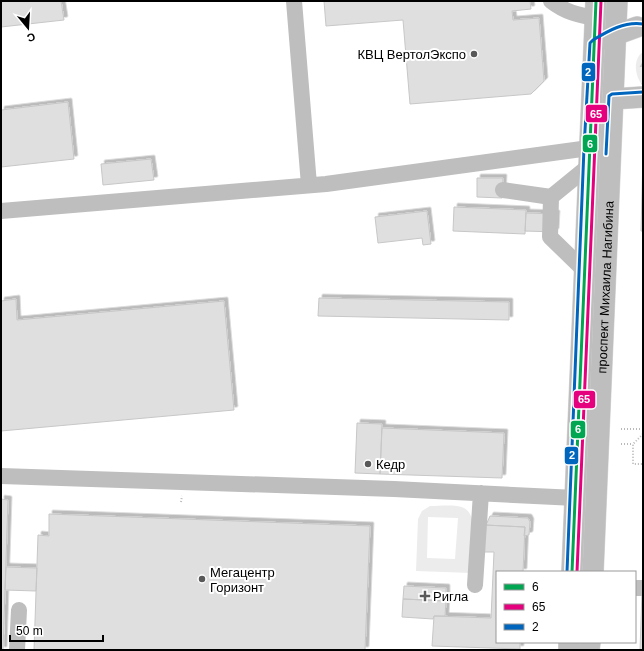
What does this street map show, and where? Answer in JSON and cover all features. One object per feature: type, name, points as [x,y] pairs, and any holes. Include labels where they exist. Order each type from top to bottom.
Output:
[{"type":"main road","name":"проспект Михаила Нагибина","points":[[593,571],[616,6]]},
{"type":"main road","points":[[616,6],[640,28]]},
{"type":"main road","name":"проспект Михаила Нагибина","points":[[572,571],[595,44],[595,9]]},
{"type":"main road","points":[[595,44],[616,34],[640,28]]},
{"type":"main road","points":[[593,79],[613,99],[643,97]]},
{"type":"lane","points":[[294,1],[309,185]]},
{"type":"lane","points":[[551,1],[560,8],[574,14],[595,9]]},
{"type":"lane","points":[[1,211],[309,185],[589,157]]},
{"type":"lane","points":[[585,271],[550,237],[551,197],[589,157]]},
{"type":"lane","points":[[503,190],[551,197]]},
{"type":"lane","points":[[1,476],[394,489],[576,498]]},
{"type":"lane","points":[[475,584],[481,493]]},
{"type":"lane","points":[[17,650],[19,610]]},
{"type":"path","points":[[621,429],[643,429]]},
{"type":"path","points":[[621,444],[633,444],[643,434]]},
{"type":"path","points":[[633,444],[633,464],[643,464]]},
{"type":"green space","points":[[643,52],[643,86],[638,78],[636,63],[637,59]]},
{"type":"green space","points":[[430,506],[452,506],[464,508],[469,512],[474,528],[472,573],[416,571],[418,519],[422,511]],"holes":[[[428,517],[458,518],[455,559],[427,558]]]},
{"type":"building","points":[[1,1],[61,1],[64,20],[1,27]]},
{"type":"building","name":"КВЦ ВертолЭкспо","points":[[324,1],[530,1],[531,9],[512,11],[513,20],[539,18],[544,81],[531,94],[410,104],[403,20],[326,26]]},
{"type":"building","points":[[68,102],[74,159],[1,167],[1,110]]},
{"type":"building","points":[[643,156],[643,231],[641,231]]},
{"type":"building","points":[[151,159],[154,180],[103,185],[101,164]]},
{"type":"building","points":[[477,178],[503,178],[502,198],[477,197]]},
{"type":"building","points":[[454,207],[526,210],[525,234],[453,231]]},
{"type":"building","points":[[427,211],[431,244],[423,245],[422,238],[378,243],[375,217]]},
{"type":"building","points":[[526,213],[556,214],[555,232],[525,231]]},
{"type":"building","points":[[319,298],[509,302],[509,320],[318,316]]},
{"type":"building","points":[[16,299],[17,320],[224,301],[234,410],[1,431],[1,301]]},
{"type":"building","points":[[357,423],[382,424],[380,474],[355,473]]},
{"type":"building","points":[[382,428],[504,433],[502,478],[380,474]]},
{"type":"building","points":[[1,499],[8,500],[3,650],[1,650]]},
{"type":"building","name":"Мегацентр Горизонт","points":[[49,514],[370,526],[365,650],[34,650],[38,535],[49,536]]},
{"type":"building","points":[[490,516],[528,518],[530,522],[529,535],[524,536],[525,527],[486,525]]},
{"type":"building","points":[[484,525],[525,527],[523,571],[496,571],[496,643],[520,643],[520,649],[432,646],[434,616],[491,618],[494,552],[483,552]]},
{"type":"building","points":[[6,567],[37,568],[36,591],[5,590]]},
{"type":"building","name":"Ригла","points":[[404,586],[446,588],[446,601],[403,599]]},
{"type":"building","points":[[642,591],[643,650],[640,650]]},
{"type":"building","points":[[403,599],[446,601],[445,616],[434,616],[433,619],[402,617]]},
{"type":"transit line","name":"6","points":[[572,571],[596,1]]},
{"type":"transit line","name":"65","points":[[577,571],[601,1]]},
{"type":"transit line","name":"2","points":[[567,571],[584,148],[590,43],[611,30],[623,25],[636,23],[643,24]]},
{"type":"transit line","name":"2","points":[[606,154],[609,96],[612,94],[643,92]]},
{"type":"place","name":"КВЦ ВертолЭкспо","points":[[474,54]]},
{"type":"place","name":"Кедр","points":[[368,464]]},
{"type":"place","name":"Мегацентр Горизонт","points":[[202,579]]},
{"type":"place","name":"Ригла","points":[[425,596]]}]
